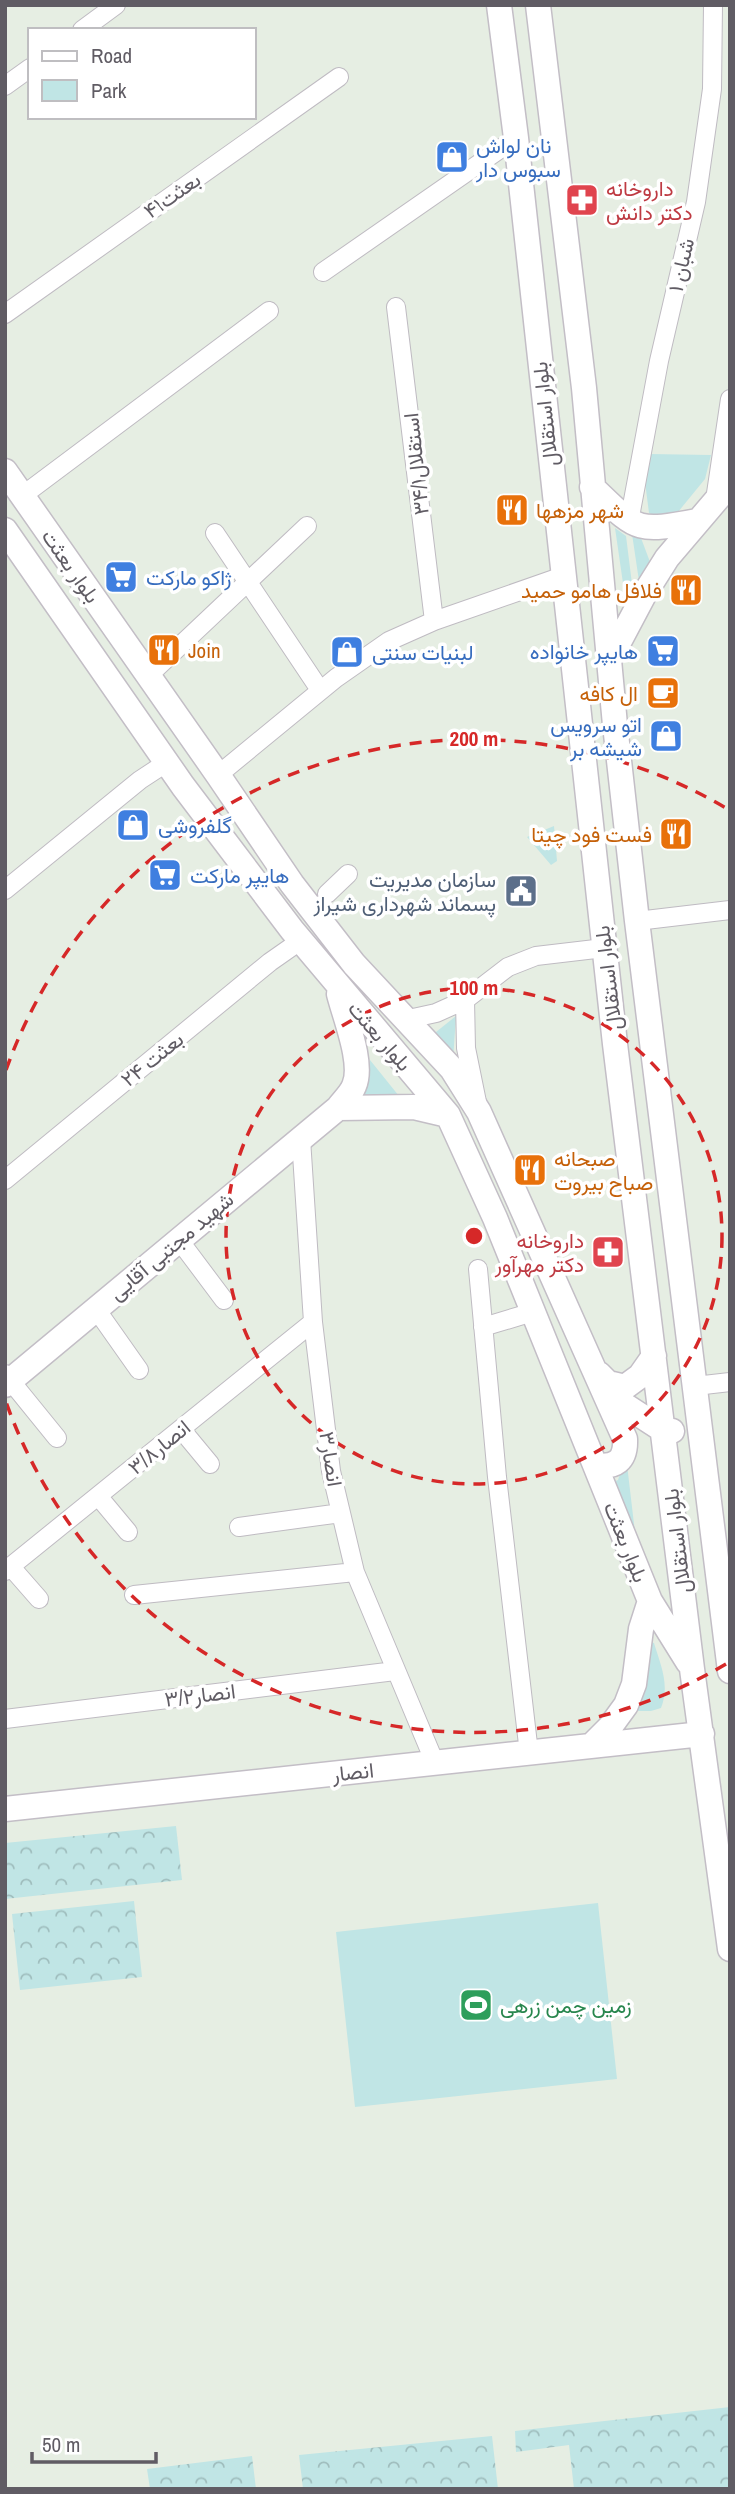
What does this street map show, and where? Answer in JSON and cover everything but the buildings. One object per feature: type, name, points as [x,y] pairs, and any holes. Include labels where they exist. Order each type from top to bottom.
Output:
[{"type":"main road","name":"بلوار استقلال","points":[[499,5],[516,138],[604,948],[692,1669],[730,1949]]},
{"type":"main road","name":"بلوار استقلال","points":[[538,5],[584,388],[609,661],[637,921],[730,1671]]},
{"type":"main road","points":[[524,228],[566,227]]},
{"type":"main road","name":"بلوار بعثت","points":[[5,471],[292,884],[354,964],[452,1069],[479,1112],[590,1366],[606,1393],[625,1439],[620,1460],[609,1467],[595,1465]]},
{"type":"main road","points":[[592,487],[629,522],[647,528],[696,521]]},
{"type":"main road","points":[[609,661],[667,558],[722,492]]},
{"type":"main road","name":"بلوار بعثت","points":[[5,530],[166,763],[300,941],[448,1115],[495,1218],[650,1601],[692,1669]]},
{"type":"main road","points":[[587,790],[622,786]]},
{"type":"main road","name":"شهید مجتبی آقایی","points":[[7,1380],[338,1108],[354,1086],[358,1070],[357,1054],[337,986]]},
{"type":"main road","points":[[338,1108],[414,1107],[448,1115]]},
{"type":"main road","points":[[590,1366],[608,1383],[625,1387],[640,1376],[654,1356]]},
{"type":"main road","points":[[606,1393],[663,1430],[700,1437]]},
{"type":"main road","points":[[591,1746],[610,1727],[626,1705],[634,1684],[641,1629],[650,1601]]},
{"type":"main road","name":"انصار","points":[[5,1809],[702,1734]]},
{"type":"street","points":[[85,28],[116,5]]},
{"type":"street","name":"۱ شبان","points":[[629,522],[659,361],[696,202],[712,89],[713,5]]},
{"type":"street","points":[[5,86],[28,69]]},
{"type":"street","name":"بعثت۴۱","points":[[5,314],[339,77]]},
{"type":"street","points":[[323,272],[516,138]]},
{"type":"street","name":"استقلال۳۴/۱","points":[[396,307],[434,621]]},
{"type":"street","points":[[22,496],[269,311]]},
{"type":"street","points":[[722,492],[730,399]]},
{"type":"street","points":[[148,676],[307,526]]},
{"type":"street","points":[[215,533],[320,690]]},
{"type":"street","points":[[218,775],[320,690],[389,641],[434,621],[564,576]]},
{"type":"street","points":[[5,890],[140,780],[166,763]]},
{"type":"street","points":[[327,894],[348,874]]},
{"type":"street","points":[[637,921],[730,910]]},
{"type":"street","name":"بعثت ۲۴","points":[[5,1180],[270,962],[300,941]]},
{"type":"street","points":[[404,1020],[436,1013],[465,1000],[508,967],[536,957],[604,948]]},
{"type":"street","points":[[465,1000],[466,1048],[479,1112]]},
{"type":"street","name":"انصار۳","points":[[301,1139],[313,1322],[331,1471],[355,1572],[435,1763]]},
{"type":"street","points":[[179,1240],[224,1300]]},
{"type":"street","points":[[478,1269],[497,1477],[529,1753]]},
{"type":"street","points":[[96,1309],[139,1370]]},
{"type":"street","points":[[483,1327],[533,1312]]},
{"type":"street","name":"انصار۳/۸","points":[[8,1569],[313,1322]]},
{"type":"street","points":[[7,1380],[57,1438]]},
{"type":"street","points":[[695,1386],[730,1382]]},
{"type":"street","points":[[181,1429],[210,1464]]},
{"type":"street","points":[[98,1496],[128,1532]]},
{"type":"street","points":[[239,1527],[341,1513]]},
{"type":"street","points":[[8,1569],[39,1599]]},
{"type":"street","points":[[134,1595],[355,1572]]},
{"type":"street","name":"انصار۳/۲","points":[[5,1719],[395,1671]]},
{"type":"green space","points":[[649,454],[711,455],[705,479],[678,512],[657,517],[649,513],[645,482]]},
{"type":"green space","points":[[615,528],[626,536],[633,592],[626,604]]},
{"type":"green space","points":[[632,534],[641,538],[650,562],[639,581]]},
{"type":"green space","points":[[554,826],[557,861],[551,865],[527,837]]},
{"type":"green space","points":[[456,1016],[453,1060],[431,1036]]},
{"type":"green space","points":[[370,1060],[399,1096],[360,1099]]},
{"type":"green space","points":[[626,1456],[640,1575],[602,1486],[618,1480]]},
{"type":"green space","points":[[647,1641],[654,1643],[662,1668],[664,1700],[661,1708],[637,1711],[641,1696]]},
{"type":"green space","points":[[176,1826],[182,1880],[5,1899],[5,1843]]},
{"type":"green space","points":[[134,1901],[142,1977],[20,1990],[12,1914]]},
{"type":"green space","name":"زمین چمن زرهی","points":[[598,1903],[617,2079],[355,2107],[336,1932]]},
{"type":"green space","points":[[730,2407],[730,2489],[574,2489],[569,2445],[516,2452],[515,2431]]},
{"type":"green space","points":[[492,2436],[498,2489],[303,2489],[299,2455]]},
{"type":"green space","points":[[252,2456],[256,2489],[150,2489],[147,2469]]},
{"type":"place","name":"نان لواش سبوس دار","points":[[452,157]]},
{"type":"place","name":"داروخانه دکتر دانش","points":[[582,200]]},
{"type":"place","name":"شهر مزهها","points":[[512,510]]},
{"type":"place","name":"ژاکو مارکت","points":[[121,577]]},
{"type":"place","name":"فلافل هامو حمید","points":[[686,590]]},
{"type":"place","name":"Join","points":[[164,650]]},
{"type":"place","name":"هایپر خانواده","points":[[663,651]]},
{"type":"place","name":"لبنیات سنتی","points":[[347,652]]},
{"type":"place","name":"ال کافه","points":[[663,693]]},
{"type":"place","name":"اتو سرویس شیشه بر","points":[[666,736]]},
{"type":"place","name":"گلفروشی","points":[[133,825]]},
{"type":"place","name":"فست فود چیتا","points":[[676,834]]},
{"type":"place","name":"هایپر مارکت","points":[[165,875]]},
{"type":"place","name":"سازمان مدیریت پسماند شهرداری شیراز","points":[[521,891]]},
{"type":"place","name":"صبحانه صباح بیروت","points":[[530,1170]]},
{"type":"place","name":"داروخانه دکتر مهرآور","points":[[608,1252]]},
{"type":"place","name":"زمین چمن زرهی","points":[[476,2005]]}]
